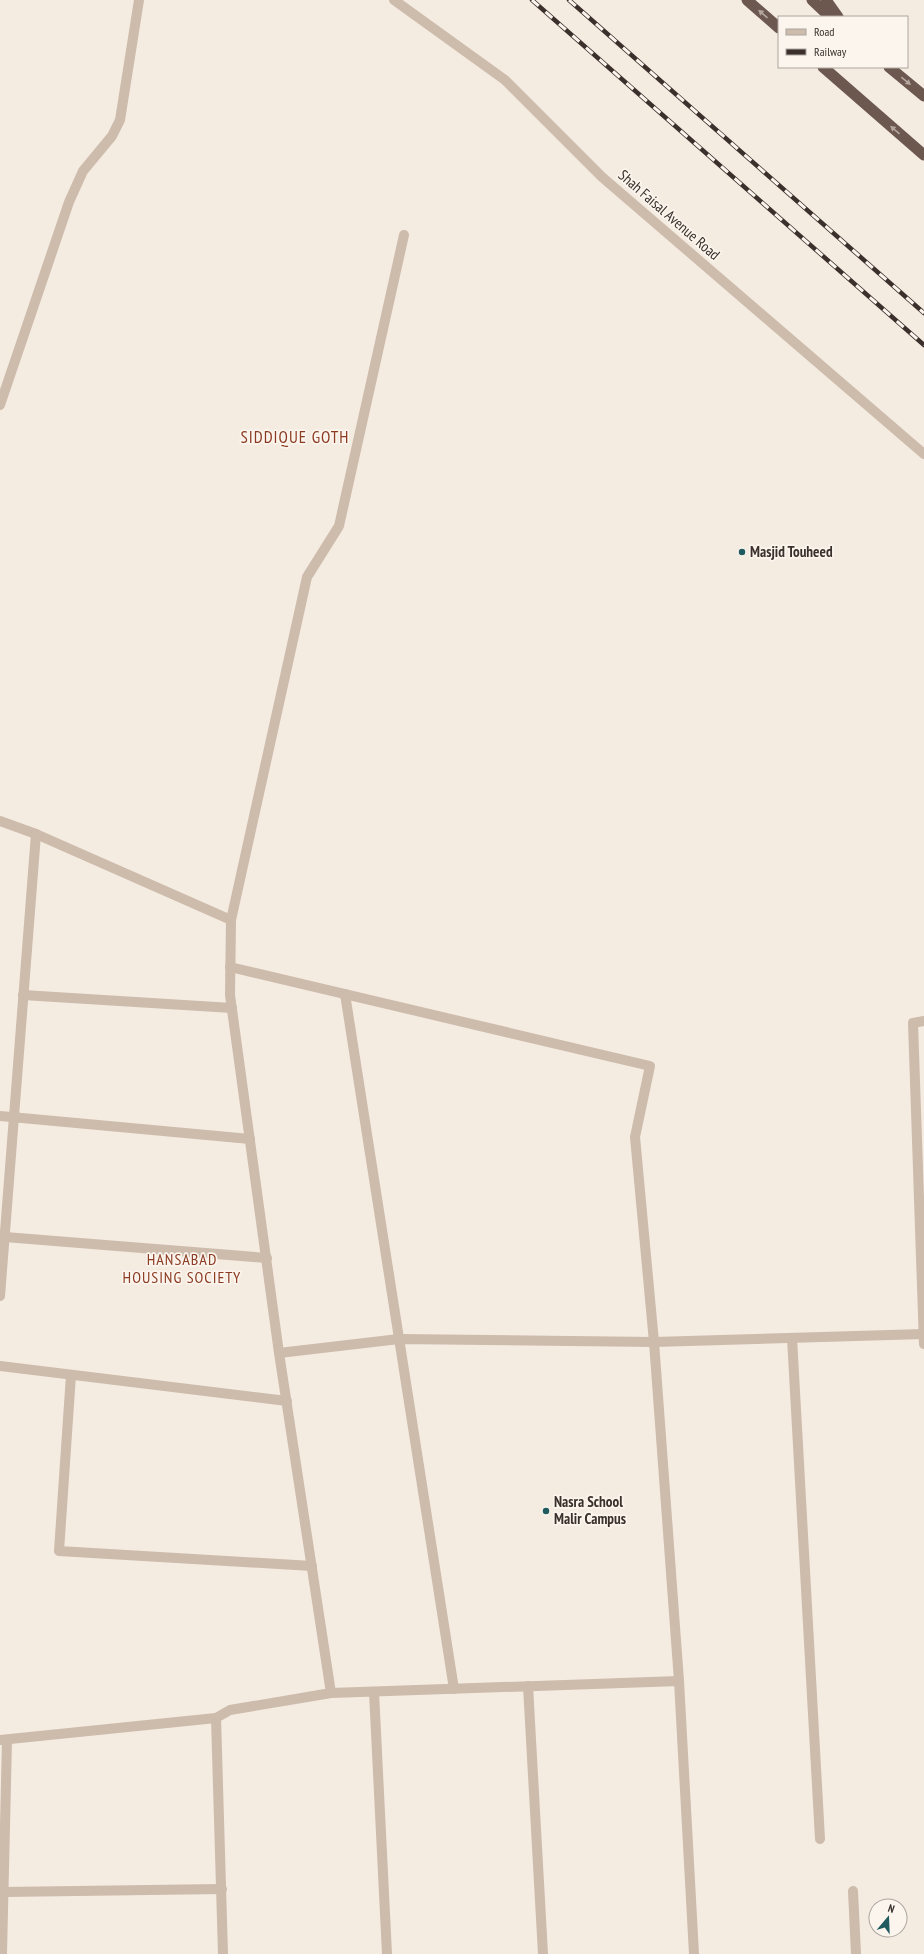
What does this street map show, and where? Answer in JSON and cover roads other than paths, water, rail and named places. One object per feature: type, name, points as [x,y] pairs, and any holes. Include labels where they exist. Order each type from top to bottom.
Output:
[{"type":"highway","points":[[747,0],[778,27]]},
{"type":"highway","points":[[812,0],[829,16]]},
{"type":"highway","points":[[826,0],[837,16]]},
{"type":"highway","points":[[825,68],[924,155]]},
{"type":"highway","points":[[890,68],[924,96]]},
{"type":"street","points":[[0,405],[14,367],[27,321],[47,270],[68,202],[83,170],[112,136],[120,120],[139,0]]},
{"type":"street","name":"Shah Faisal Avenue Road","points":[[394,0],[504,80],[602,177],[924,454]]},
{"type":"street","points":[[331,1693],[280,1354],[230,995],[231,920],[307,577],[339,526],[404,235]]},
{"type":"street","points":[[0,821],[36,834],[231,920]]},
{"type":"street","points":[[0,1296],[36,834]]},
{"type":"street","points":[[230,967],[650,1066],[635,1136],[654,1342],[679,1681],[694,1954]]},
{"type":"street","points":[[345,994],[454,1689]]},
{"type":"street","points":[[23,995],[232,1008]]},
{"type":"street","points":[[924,1021],[913,1023],[924,1344]]},
{"type":"street","points":[[0,1116],[250,1139]]},
{"type":"street","points":[[5,1237],[267,1258]]},
{"type":"street","points":[[280,1354],[399,1339],[654,1342],[924,1334]]},
{"type":"street","points":[[792,1338],[820,1839]]},
{"type":"street","points":[[0,1366],[287,1401]]},
{"type":"street","points":[[71,1375],[59,1552],[312,1566]]},
{"type":"street","points":[[2,1954],[4,1892],[3,1740],[216,1718],[230,1710],[331,1693],[679,1681]]},
{"type":"street","points":[[528,1686],[543,1954]]},
{"type":"street","points":[[374,1692],[387,1954]]},
{"type":"street","points":[[216,1718],[224,1954]]},
{"type":"street","points":[[4,1892],[222,1889]]},
{"type":"street","points":[[853,1891],[856,1954]]},
{"type":"railway","points":[[532,0],[924,345]]},
{"type":"railway","points":[[569,0],[924,313]]},
{"type":"place","name":"Masjid Touheed","points":[[742,552]]},
{"type":"place","name":"Nasra School Malir Campus","points":[[546,1511]]},
{"type":"district","name":"SIDDIQUE GOTH","points":[[295,437]]},
{"type":"district","name":"HANSABAD HOUSING SOCIETY","points":[[182,1268]]}]
